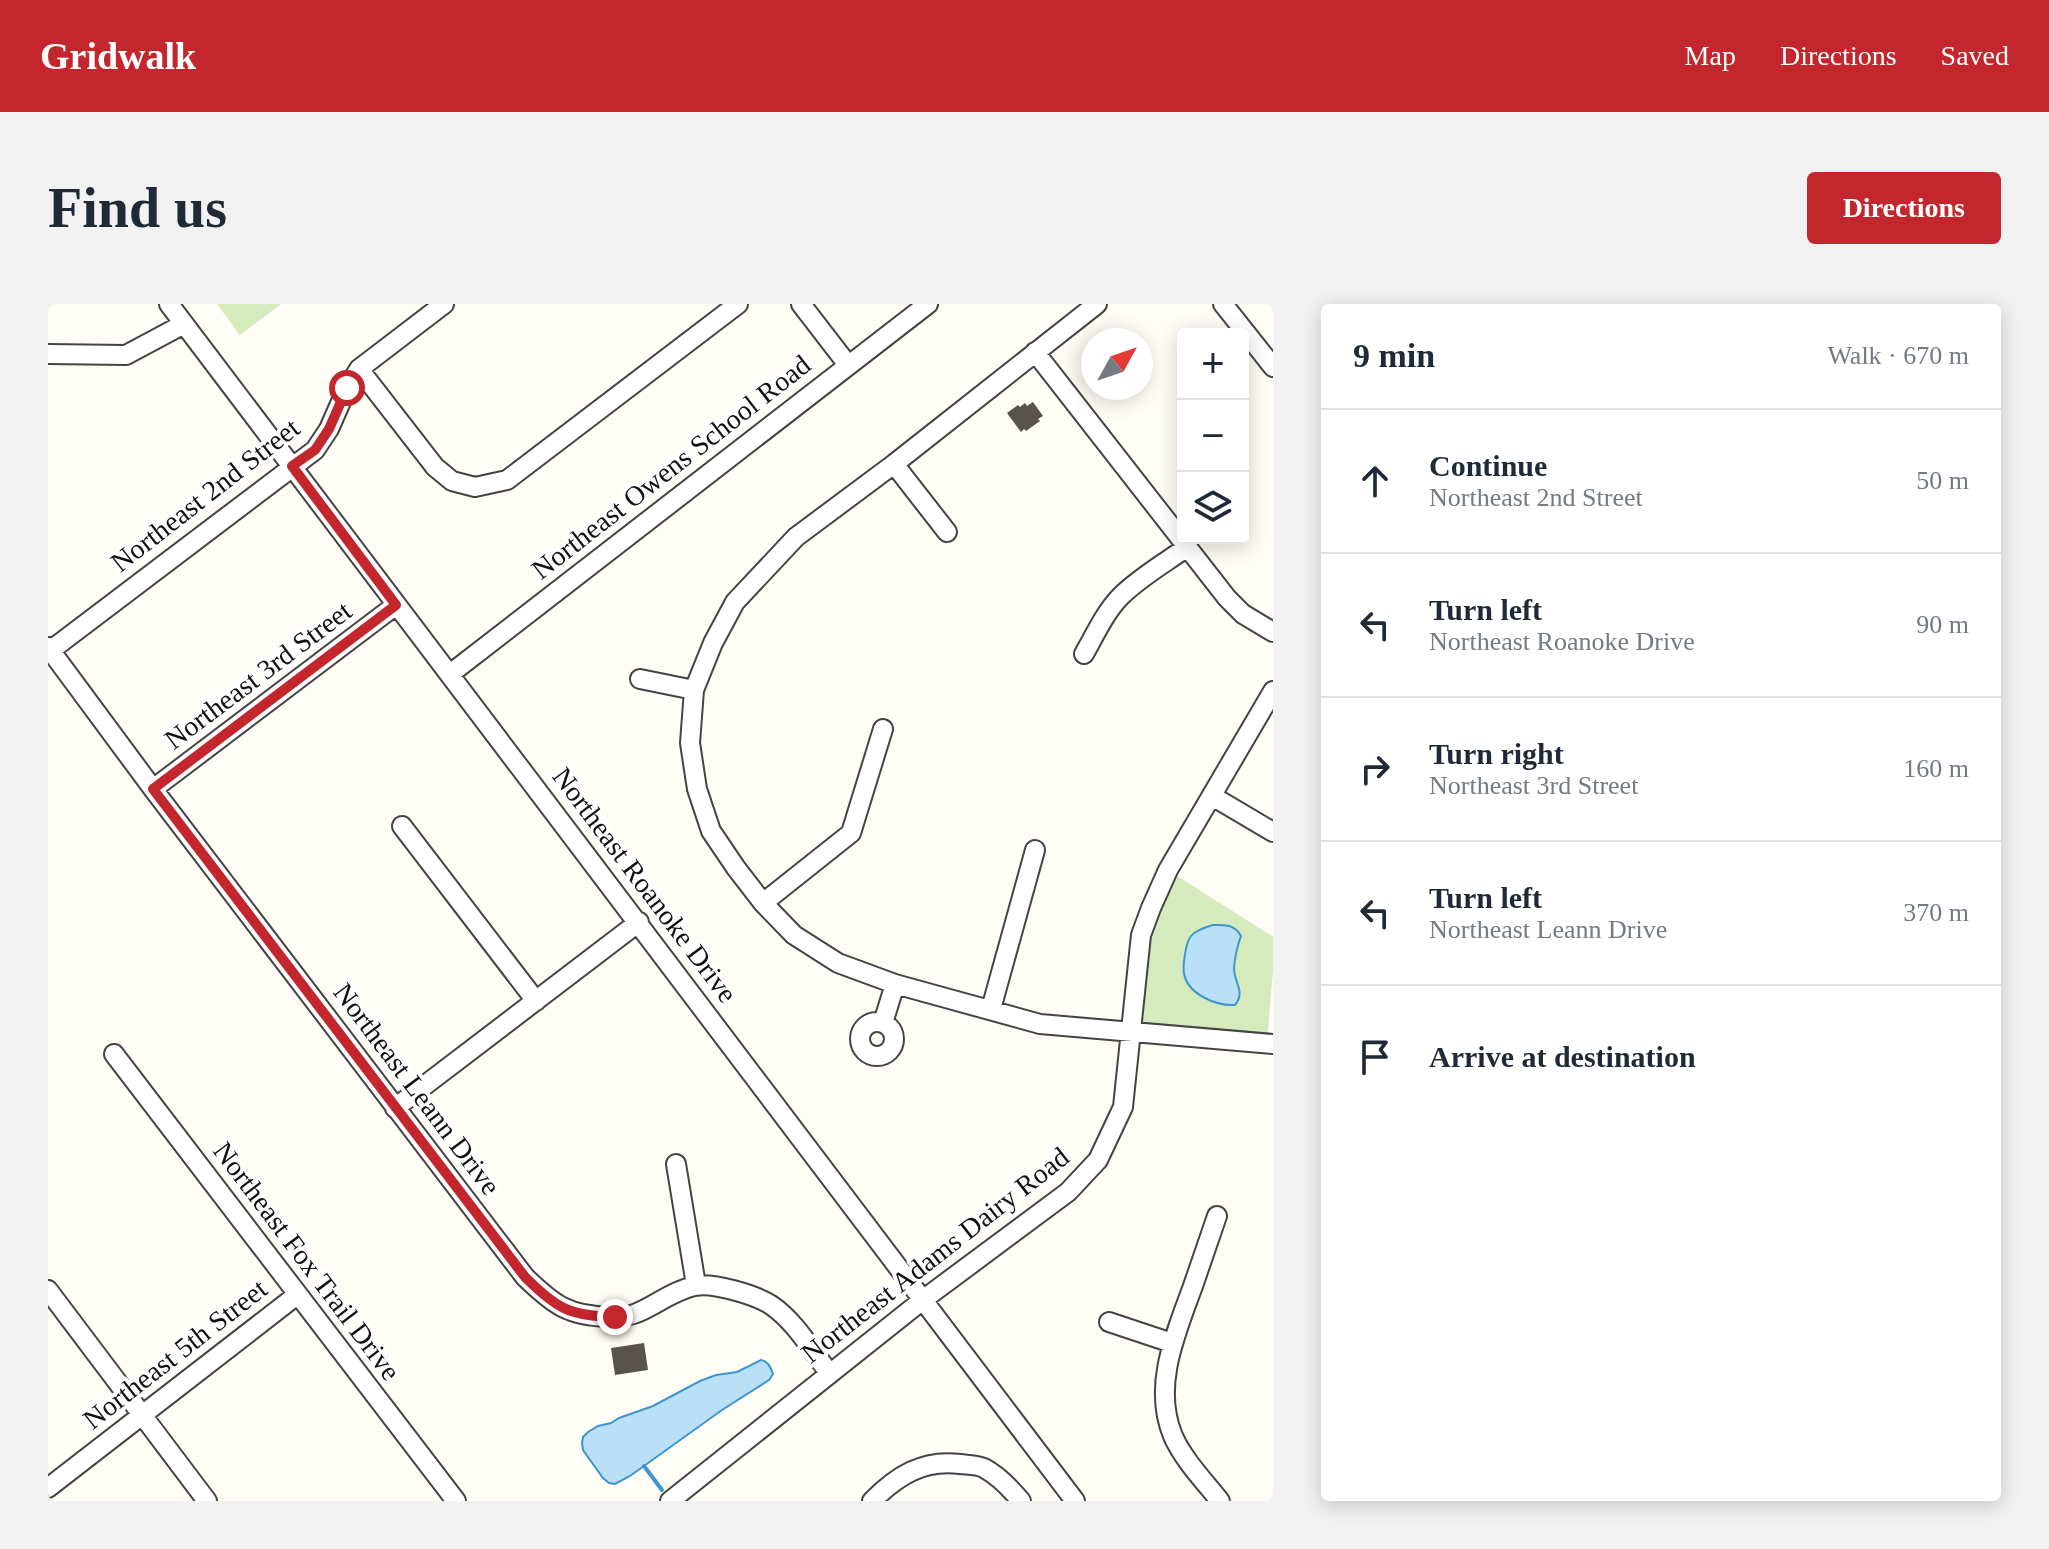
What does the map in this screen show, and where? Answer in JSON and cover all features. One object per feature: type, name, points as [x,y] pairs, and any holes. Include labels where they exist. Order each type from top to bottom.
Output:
[{"type":"street","name":"Northeast Roanoke Drive","points":[[169,304],[1075,1501]]},
{"type":"street","name":"Northeast 2nd Street","points":[[50,648],[315,450],[359,369],[444,304]]},
{"type":"street","points":[[359,369],[435,467],[452,481],[475,487],[507,480],[738,304]]},
{"type":"street","points":[[801,304],[848,365]]},
{"type":"street","name":"Northeast Owens School Road","points":[[450,674],[928,304]]},
{"type":"street","points":[[1097,304],[796,537],[735,602],[713,643],[694,690],[690,743],[697,789],[711,831],[763,903],[794,935],[838,963],[895,984],[1040,1024],[1273,1044]]},
{"type":"street","points":[[1223,304],[1273,367]]},
{"type":"street","points":[[48,354],[126,355],[184,324]]},
{"type":"street","points":[[1035,352],[1227,598],[1243,614],[1273,632]]},
{"type":"street","points":[[894,464],[947,532]]},
{"type":"street","points":[[1084,654],[1120,596],[1187,547]]},
{"type":"street","name":"Northeast 3rd Street","points":[[153,789],[396,605]]},
{"type":"street","name":"Northeast Leann Drive","points":[[50,648],[395,1108],[525,1277],[545,1297],[566,1311],[590,1317],[615,1317],[635,1314],[696,1285]]},
{"type":"street","points":[[640,679],[694,690]]},
{"type":"street","name":"Northeast Adams Dairy Road","points":[[670,1501],[924,1299],[1068,1192],[1098,1160],[1123,1107],[1141,935],[1151,908],[1168,870],[1273,691]]},
{"type":"street","points":[[763,903],[851,833],[883,729]]},
{"type":"street","points":[[1212,796],[1273,832]]},
{"type":"street","points":[[402,826],[536,1001]]},
{"type":"street","points":[[991,1009],[1035,850]]},
{"type":"street","points":[[395,1108],[639,922]]},
{"type":"street","points":[[883,1023],[895,984]]},
{"type":"street","name":"Northeast Fox Trail Drive","points":[[114,1054],[456,1501]]},
{"type":"street","points":[[676,1164],[696,1285],[726,1288],[770,1304],[786,1318],[830,1374]]},
{"type":"street","points":[[1217,1216],[1172,1343],[1165,1385],[1173,1436],[1220,1501]]},
{"type":"street","points":[[48,1290],[207,1501]]},
{"type":"street","name":"Northeast 5th Street","points":[[48,1488],[297,1295]]},
{"type":"street","points":[[1109,1322],[1172,1343]]},
{"type":"street","points":[[872,1501],[893,1481],[917,1468],[949,1463],[982,1467],[1009,1486],[1021,1501]]},
{"type":"green space","points":[[217,304],[281,304],[240,335]]},
{"type":"green space","points":[[1168,870],[1273,937],[1267,1043],[1133,1033],[1135,989]]},
{"type":"water","points":[[1213,925],[1232,927],[1241,936],[1234,968],[1240,992],[1235,1005],[1219,1003],[1196,993],[1184,973],[1190,938],[1198,930]]},
{"type":"water","points":[[761,1360],[767,1363],[773,1374],[769,1380],[615,1484],[603,1478],[583,1450],[583,1437],[598,1426],[653,1406],[700,1381],[737,1372]]},
{"type":"building","points":[[1033,402],[1043,416],[1021,432],[1007,413],[1018,405],[1020,407],[1025,403],[1027,406]]},
{"type":"building","points":[[644,1343],[648,1370],[615,1375],[611,1348]]},
{"type":"waterway","points":[[644,1466],[662,1490]]},
{"type":"route","points":[[347,388],[329,429],[315,450],[292,466],[396,605],[153,789],[525,1277],[545,1297],[566,1311],[590,1317],[615,1317]]}]
